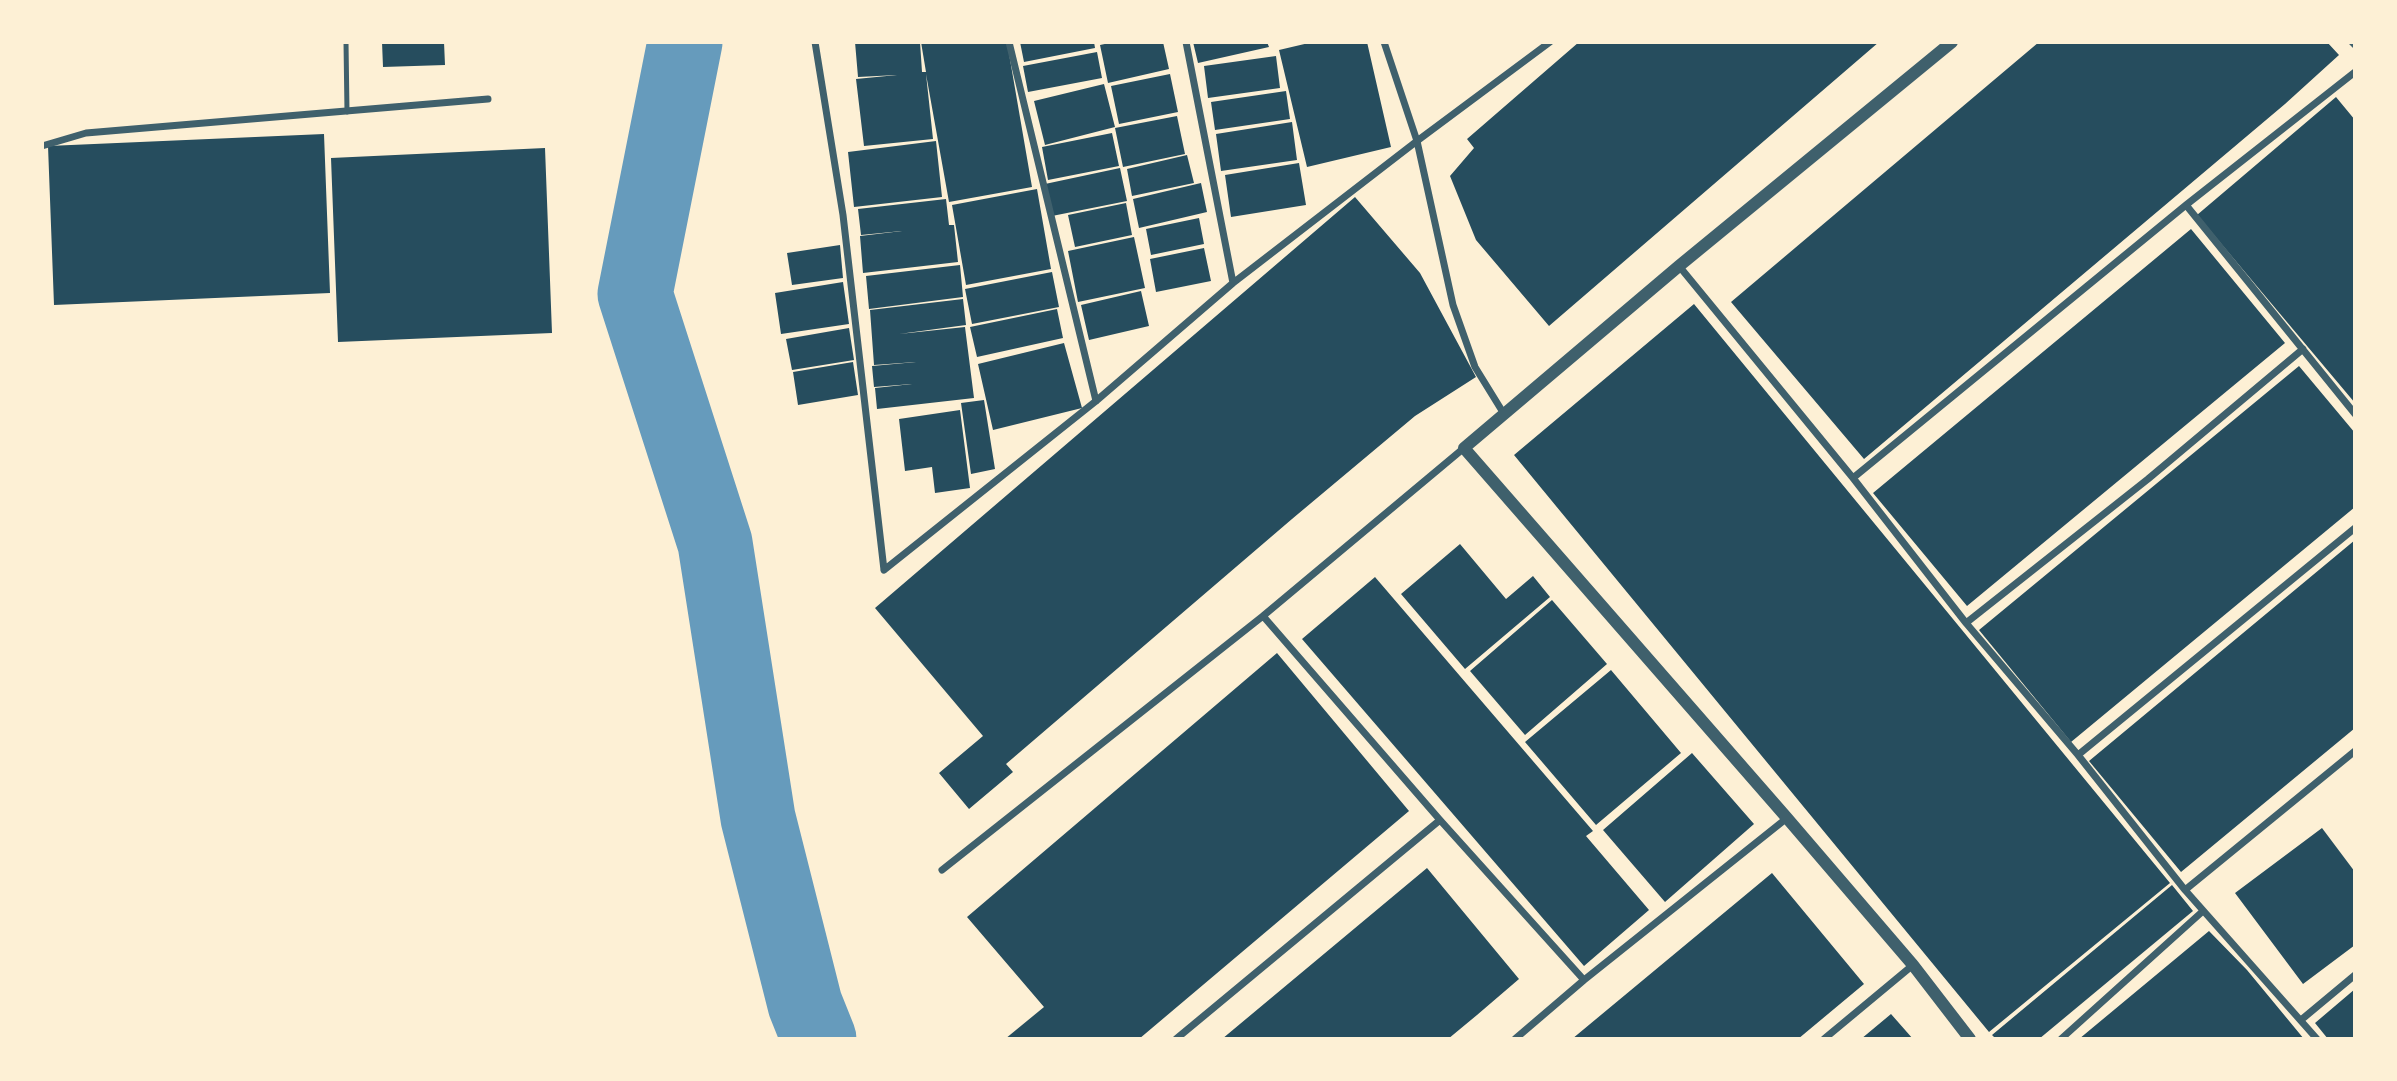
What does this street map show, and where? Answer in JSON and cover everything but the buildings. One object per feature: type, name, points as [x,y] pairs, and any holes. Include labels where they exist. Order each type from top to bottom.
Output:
[{"type":"street","points":[[815,42],[843,215],[884,570],[1096,401],[1233,283],[1550,42]]},
{"type":"street","points":[[1009,42],[1096,401]]},
{"type":"street","points":[[1186,42],[1233,283]]},
{"type":"street","points":[[1384,42],[1417,141],[1453,305],[1475,366],[1503,414]]},
{"type":"street","points":[[942,870],[1263,616],[1679,266],[1952,42]]},
{"type":"street","points":[[1853,478],[2186,205],[2355,72]]},
{"type":"street","points":[[42,146],[86,133],[488,99]]},
{"type":"street","points":[[2186,205],[2355,414]]},
{"type":"street","points":[[1679,266],[2185,890],[2317,1039]]},
{"type":"street","points":[[1966,623],[2148,479],[2303,349]]},
{"type":"street","points":[[1464,448],[1913,965],[1970,1039]]},
{"type":"street","points":[[2078,755],[2355,528]]},
{"type":"street","points":[[1263,616],[1440,820],[1584,980]]},
{"type":"street","points":[[2185,890],[2355,751]]},
{"type":"street","points":[[1516,1039],[1584,980],[1787,818]]},
{"type":"street","points":[[1176,1039],[1440,820]]},
{"type":"street","points":[[2060,1039],[2203,911]]},
{"type":"street","points":[[1824,1039],[1913,965]]},
{"type":"street","points":[[2301,1020],[2355,975]]},
{"type":"lane","points":[[346,42],[347,112]]},
{"type":"waterway","points":[[685,42],[635,294],[715,543],[758,818],[805,1004],[819,1039]]}]
